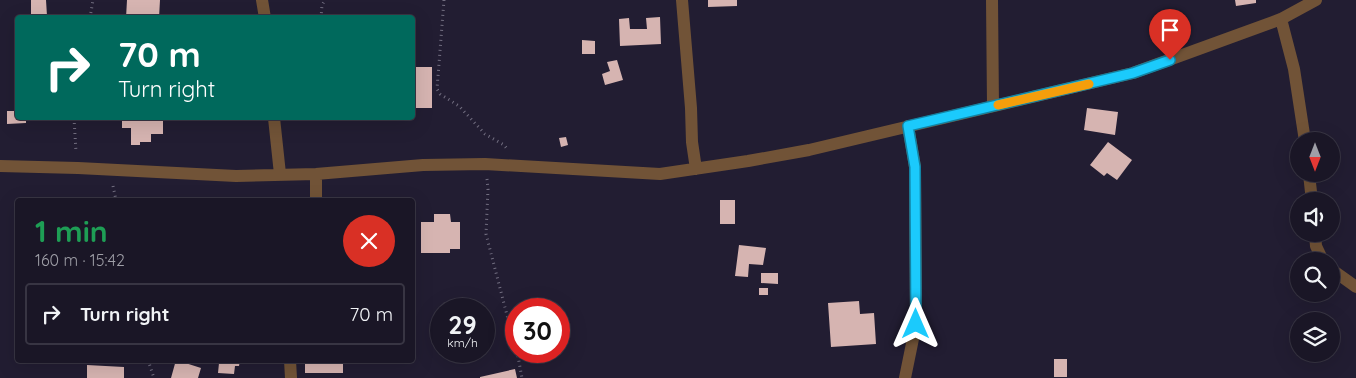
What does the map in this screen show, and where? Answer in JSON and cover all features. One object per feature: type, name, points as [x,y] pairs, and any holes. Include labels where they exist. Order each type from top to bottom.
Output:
[{"type":"street","points":[[262,0],[264,15]]},
{"type":"street","points":[[682,0],[692,108],[692,142],[696,169]]},
{"type":"street","points":[[992,0],[993,106]]},
{"type":"street","points":[[0,166],[236,176],[316,174],[423,165],[485,164],[660,174],[809,150],[1133,73],[1281,20],[1316,0]]},
{"type":"street","points":[[1281,20],[1294,69],[1304,132]]},
{"type":"street","points":[[274,120],[280,174]]},
{"type":"street","points":[[905,378],[916,324],[915,167],[908,126]]},
{"type":"street","points":[[316,174],[316,198]]},
{"type":"street","points":[[1340,276],[1356,287]]},
{"type":"street","points":[[290,363],[291,378]]},
{"type":"path","points":[[90,15],[93,0]]},
{"type":"path","points":[[321,15],[322,5],[325,0]]},
{"type":"path","points":[[444,0],[437,89],[440,94],[459,106],[485,134],[504,145],[521,165]]},
{"type":"path","points":[[74,120],[78,168]]},
{"type":"path","points":[[485,164],[488,189],[486,234],[505,307]]},
{"type":"path","points":[[149,363],[154,378]]},
{"type":"path","points":[[519,363],[522,378]]},
{"type":"building","points":[[31,0],[46,0],[47,15],[31,15]]},
{"type":"building","points":[[127,0],[160,0],[159,15],[126,15]]},
{"type":"building","points":[[708,0],[737,0],[737,6],[708,7]]},
{"type":"building","points":[[1235,0],[1256,0],[1256,3],[1236,6]]},
{"type":"building","points":[[660,17],[661,44],[620,46],[619,19],[629,18],[630,29],[647,29],[646,18]]},
{"type":"building","points":[[582,40],[595,41],[595,54],[582,54]]},
{"type":"building","points":[[617,60],[623,80],[605,85],[602,74],[610,71],[607,62]]},
{"type":"building","points":[[415,67],[432,67],[432,108],[415,108]]},
{"type":"building","points":[[1087,108],[1118,112],[1115,135],[1084,130]]},
{"type":"building","points":[[7,111],[15,111],[15,120],[26,120],[26,123],[7,124]]},
{"type":"building","points":[[122,120],[163,120],[163,134],[151,134],[151,142],[140,142],[140,145],[131,145],[131,128],[122,128]]},
{"type":"building","points":[[566,137],[568,145],[561,147],[559,138]]},
{"type":"building","points":[[1108,142],[1132,160],[1117,180],[1107,173],[1104,176],[1090,165]]},
{"type":"building","points":[[720,200],[735,200],[735,224],[720,224]]},
{"type":"building","points":[[434,214],[450,214],[451,222],[460,222],[460,249],[450,249],[450,253],[421,253],[421,222],[434,222]]},
{"type":"building","points":[[739,245],[766,248],[763,265],[749,264],[748,277],[735,276]]},
{"type":"building","points":[[761,273],[778,273],[778,284],[761,283]]},
{"type":"building","points":[[759,288],[768,288],[768,295],[759,295]]},
{"type":"building","points":[[859,301],[860,314],[874,313],[876,344],[831,347],[828,303]]},
{"type":"building","points":[[1054,359],[1067,359],[1067,377],[1054,377]]},
{"type":"building","points":[[175,363],[185,363],[201,368],[198,378],[171,378]]},
{"type":"building","points":[[219,363],[240,363],[239,366],[235,366],[234,374],[218,373]]},
{"type":"building","points":[[305,363],[343,363],[343,373],[305,373]]},
{"type":"building","points":[[87,365],[124,367],[124,378],[87,378]]},
{"type":"building","points":[[515,369],[517,378],[480,378],[480,377]]},
{"type":"slow traffic","points":[[998,105],[1089,84]]},
{"type":"route","points":[[916,324],[915,167],[908,126],[1133,73],[1170,60]]}]
